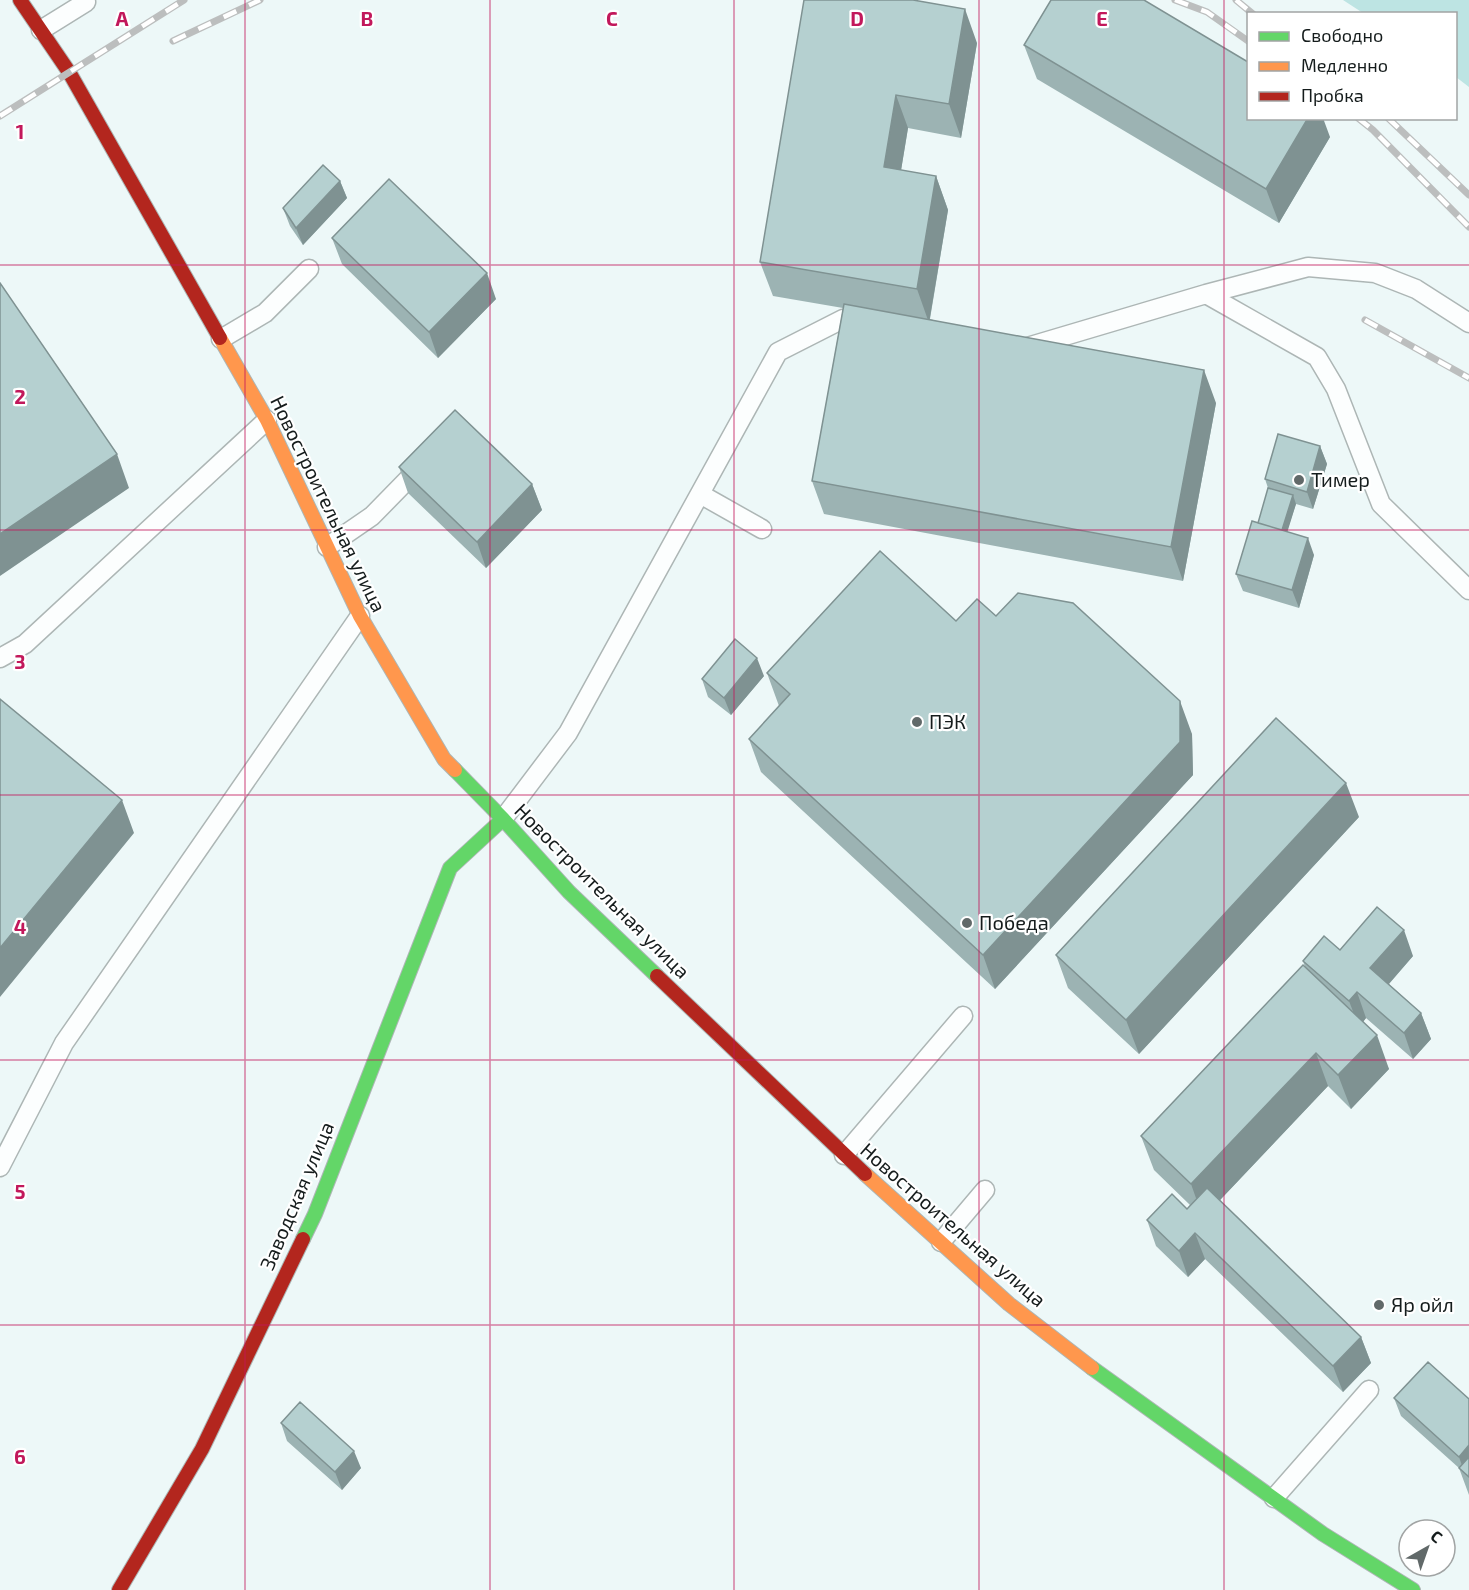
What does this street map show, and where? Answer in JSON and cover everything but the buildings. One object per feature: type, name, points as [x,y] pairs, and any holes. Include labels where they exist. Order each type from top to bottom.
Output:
[{"type":"main road","name":"Новостроительная улица","points":[[20,0],[69,72],[267,420],[360,616],[444,759],[503,819],[569,892],[844,1155],[1009,1304],[1086,1364],[1323,1534],[1413,1590]]},
{"type":"main road","name":"Заводская улица","points":[[119,1590],[202,1449],[315,1214],[450,868],[503,819]]},
{"type":"lane","points":[[40,30],[86,2]]},
{"type":"lane","points":[[1007,347],[1019,349],[1206,294],[1308,267],[1375,273],[1416,290],[1469,323]]},
{"type":"lane","points":[[221,339],[265,313],[309,269]]},
{"type":"lane","points":[[1206,294],[1317,357],[1336,389],[1381,504],[1469,590]]},
{"type":"lane","points":[[503,819],[568,733],[778,352],[843,319],[878,325]]},
{"type":"lane","points":[[0,658],[25,644],[267,420]]},
{"type":"lane","points":[[327,547],[372,516],[417,470]]},
{"type":"lane","points":[[700,494],[762,529]]},
{"type":"lane","points":[[0,1167],[64,1043],[360,616]]},
{"type":"lane","points":[[844,1155],[963,1016]]},
{"type":"lane","points":[[941,1242],[985,1190]]},
{"type":"lane","points":[[1274,1498],[1369,1390]]},
{"type":"shaded area","points":[[1343,0],[1469,0],[1469,87],[1457,78],[1457,12],[1361,12]]},
{"type":"railway","points":[[0,116],[184,0]]},
{"type":"railway","points":[[173,41],[260,0]]},
{"type":"railway","points":[[1175,0],[1207,12],[1247,40]]},
{"type":"railway","points":[[1236,0],[1251,12]]},
{"type":"railway","points":[[1360,120],[1469,227]]},
{"type":"railway","points":[[1390,120],[1469,195]]},
{"type":"railway","points":[[1365,320],[1469,378]]},
{"type":"traffic: fast","points":[[455,770],[569,892],[657,976]]},
{"type":"traffic: fast","points":[[303,1239],[315,1214],[450,868],[503,819]]},
{"type":"traffic: fast","points":[[1092,1368],[1323,1534],[1413,1590]]},
{"type":"traffic: slow","points":[[220,338],[267,420],[360,616],[444,759],[455,770]]},
{"type":"traffic: slow","points":[[865,1174],[1009,1304],[1092,1368]]},
{"type":"traffic: jam","points":[[20,0],[69,72],[220,338]]},
{"type":"traffic: jam","points":[[657,976],[865,1174]]},
{"type":"traffic: jam","points":[[119,1590],[202,1449],[303,1239]]},
{"type":"place","name":"Тимер","points":[[1299,480]]},
{"type":"place","name":"ПЭК","points":[[917,722]]},
{"type":"place","name":"Победа","points":[[967,923]]},
{"type":"place","name":"Яр ойл","points":[[1379,1305]]}]
